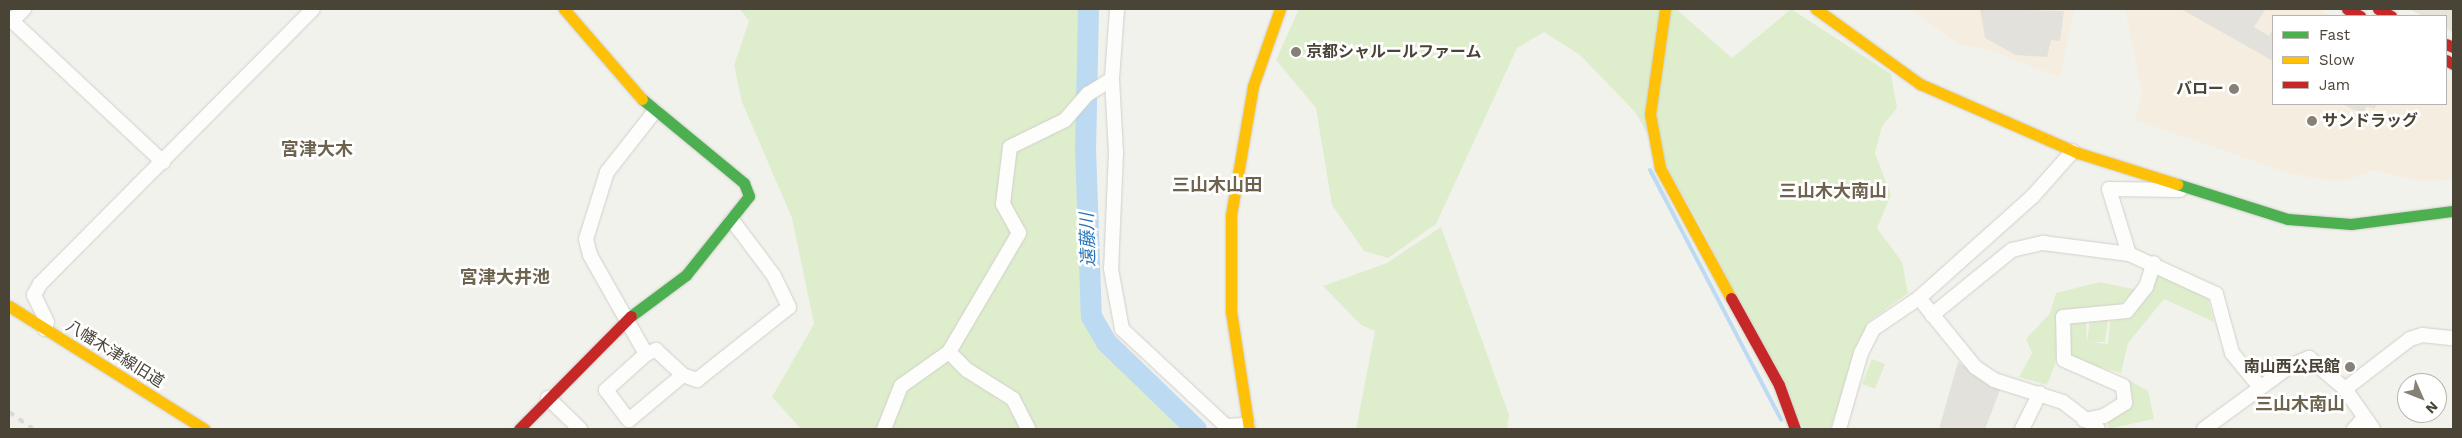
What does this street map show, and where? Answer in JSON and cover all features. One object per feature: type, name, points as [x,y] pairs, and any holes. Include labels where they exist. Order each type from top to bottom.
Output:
[{"type":"street","points":[[24,9],[10,20],[163,162]]},
{"type":"street","points":[[45,329],[47,322],[35,291],[313,9]]},
{"type":"street","points":[[519,429],[626,320],[686,275],[732,220],[749,196],[744,184],[655,111],[564,9]]},
{"type":"street","points":[[1117,9],[1112,79],[1116,152],[1111,269],[1122,329],[1226,426],[1249,427],[1231,312],[1231,215],[1253,86],[1280,9]]},
{"type":"street","points":[[1665,9],[1650,114],[1660,168],[1779,385],[1795,429]]},
{"type":"street","points":[[1816,9],[1920,84],[2073,151],[2288,219],[2351,224],[2409,220],[2453,211]]},
{"type":"street","points":[[2346,9],[2358,15]]},
{"type":"street","points":[[2378,9],[2389,15]]},
{"type":"street","points":[[884,429],[901,386],[949,352],[1019,233],[1003,204],[1010,148],[1065,120],[1088,94],[1112,79]]},
{"type":"street","points":[[646,354],[626,320],[586,239],[607,172],[655,111]]},
{"type":"street","points":[[1838,429],[1861,353],[1873,329],[1919,298],[2033,196],[2073,151]]},
{"type":"street","points":[[2129,254],[2110,189],[2198,190]]},
{"type":"street","points":[[683,375],[633,425],[606,390],[646,354],[656,350],[683,375],[698,380],[789,307],[774,276],[732,220]]},
{"type":"street","points":[[1932,315],[2012,250],[2043,243],[2129,254],[2154,263],[2216,294],[2232,352],[2259,386]]},
{"type":"street","points":[[2084,420],[2104,416],[2125,403],[2123,386],[2064,360],[2064,317],[2127,311],[2146,287],[2154,263]]},
{"type":"street","points":[[1919,298],[1975,367],[1994,380],[2040,393],[2063,402],[2098,429]]},
{"type":"street","name":"八幡木津線旧道","points":[[9,306],[204,429]]},
{"type":"street","points":[[2345,389],[2410,339],[2422,335],[2453,338]]},
{"type":"street","points":[[949,352],[967,370],[1013,399],[1028,429]]},
{"type":"street","points":[[2204,429],[2259,386],[2309,358],[2345,389],[2363,426]]},
{"type":"street","points":[[2022,429],[2040,393]]},
{"type":"street","points":[[548,398],[580,429]]},
{"type":"shaded area","points":[[1910,9],[2074,9],[2060,78],[1995,52],[1959,44]]},
{"type":"shaded area","points":[[1980,9],[2064,11],[2060,41],[2051,40],[2047,57],[2016,55],[1985,38]]},
{"type":"shaded area","points":[[2125,9],[2318,9],[2329,15],[2272,15],[2272,105],[2447,105],[2447,77],[2453,80],[2453,180],[2418,181],[2374,170],[2345,181],[2323,180],[2288,173],[2135,120],[2142,94]]},
{"type":"shaded area","points":[[2181,9],[2266,9],[2254,27],[2269,36],[2272,31],[2272,60]]},
{"type":"shaded area","points":[[2409,9],[2453,9],[2453,32],[2447,29],[2447,15],[2421,15]]},
{"type":"shaded area","points":[[2344,105],[2376,105],[2374,109],[2367,106],[2362,114]]},
{"type":"shaded area","points":[[1958,362],[2000,390],[1985,429],[1939,429]]},
{"type":"green space","points":[[740,9],[1083,9],[1078,149],[1085,313],[1106,348],[1189,429],[801,429],[772,397],[814,324],[792,218],[742,102],[734,65],[749,21]]},
{"type":"green space","points":[[1299,9],[1676,9],[1732,58],[1791,9],[1891,74],[1897,108],[1882,126],[1875,153],[1891,195],[1877,228],[1902,262],[1908,293],[1867,323],[1830,429],[1804,429],[1700,225],[1635,112],[1580,55],[1544,32],[1517,48],[1436,224],[1388,258],[1364,251],[1332,205],[1316,108],[1276,60]]},
{"type":"green space","points":[[1441,227],[1509,415],[1507,429],[1356,429],[1375,331],[1361,325],[1323,286],[1387,263]]},
{"type":"green space","points":[[2160,273],[2207,295],[2214,322],[2164,299],[2128,343],[2121,373],[2064,357],[2070,322],[2086,320],[2087,342],[2090,318],[2108,320],[2105,342],[2091,342],[2108,344],[2110,321],[2126,317]]},
{"type":"green space","points":[[2100,282],[2137,290],[2116,308],[2062,311],[2055,365],[2047,385],[2019,377],[2032,353],[2026,339],[2050,313],[2056,293]]},
{"type":"green space","points":[[1872,359],[1885,364],[1875,389],[1862,384]]},
{"type":"green space","points":[[2129,380],[2148,391],[2154,419],[2108,429],[2108,421],[2133,401]]},
{"type":"waterway","name":"遠藤川","points":[[1088,9],[1085,148],[1091,316],[1106,342],[1196,429]]},
{"type":"waterway","points":[[1650,170],[1781,420]]},
{"type":"railway","points":[[9,412],[33,429]]},
{"type":"traffic: fast","points":[[631,316],[686,275],[749,196],[744,183],[642,99]]},
{"type":"traffic: fast","points":[[2177,184],[2288,219],[2351,224],[2453,211]]},
{"type":"traffic: slow","points":[[564,9],[642,99]]},
{"type":"traffic: slow","points":[[1249,429],[1231,312],[1231,215],[1253,86],[1280,9]]},
{"type":"traffic: slow","points":[[1665,9],[1650,114],[1660,168],[1731,298]]},
{"type":"traffic: slow","points":[[1816,9],[1920,84],[2078,153],[2177,184]]},
{"type":"traffic: slow","points":[[9,306],[204,429]]},
{"type":"traffic: jam","points":[[2347,9],[2358,15]]},
{"type":"traffic: jam","points":[[2378,9],[2389,15]]},
{"type":"traffic: jam","points":[[2447,44],[2453,47]]},
{"type":"traffic: jam","points":[[2447,61],[2453,64]]},
{"type":"traffic: jam","points":[[1731,298],[1779,385],[1795,429]]},
{"type":"traffic: jam","points":[[519,429],[631,316]]},
{"type":"place","name":"京都シャルールファーム","points":[[1296,52]]},
{"type":"place","name":"バロー","points":[[2234,89]]},
{"type":"place","name":"サンドラッグ","points":[[2312,121]]},
{"type":"place","name":"南山西公民館","points":[[2350,367]]},
{"type":"district","name":"宮津大木","points":[[317,149]]},
{"type":"district","name":"三山木山田","points":[[1217,185]]},
{"type":"district","name":"三山木大南山","points":[[1833,191]]},
{"type":"district","name":"宮津大井池","points":[[505,277]]},
{"type":"district","name":"三山木南山","points":[[2300,404]]}]
